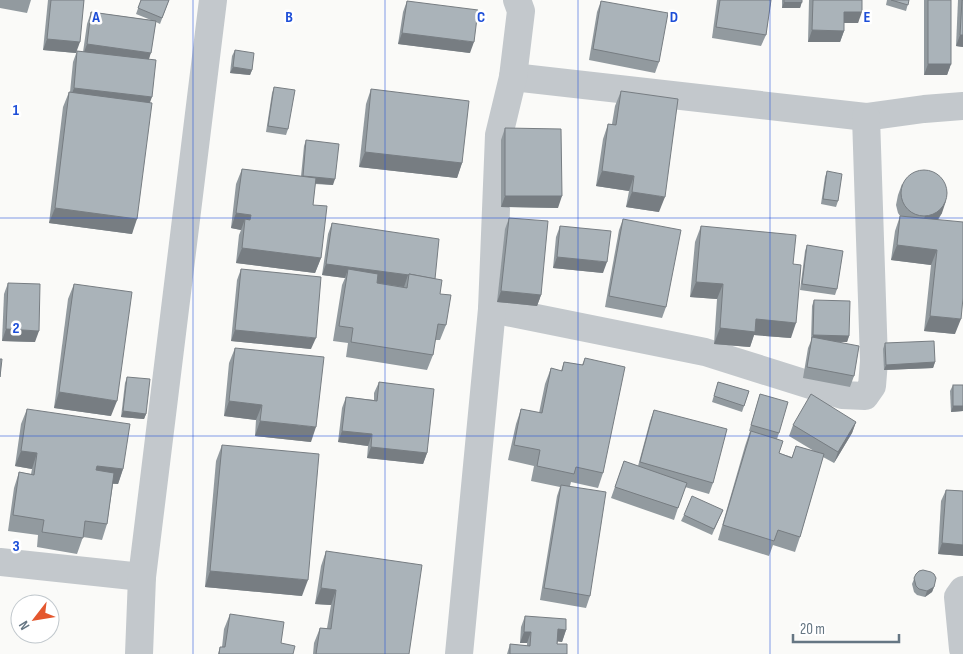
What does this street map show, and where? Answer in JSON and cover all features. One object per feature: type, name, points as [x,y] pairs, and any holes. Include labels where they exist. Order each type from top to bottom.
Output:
[{"type":"street","points":[[139,654],[142,578],[213,0]]},
{"type":"street","points":[[459,654],[492,309],[499,135],[513,77],[521,11],[517,0]]},
{"type":"street","points":[[513,77],[866,116],[963,106]]},
{"type":"street","points":[[492,309],[705,352],[842,396],[865,396],[872,386],[874,361],[866,116]]},
{"type":"street","points":[[0,562],[142,578]]},
{"type":"street","points":[[963,590],[958,597],[963,649]]},
{"type":"building","points":[[51,0],[84,0],[80,42],[47,39]]},
{"type":"building","points":[[141,0],[169,0],[162,18],[138,8]]},
{"type":"building","points":[[720,0],[771,0],[766,35],[716,27]]},
{"type":"building","points":[[784,0],[802,0],[802,2],[784,2]]},
{"type":"building","points":[[813,0],[862,0],[862,12],[844,12],[844,31],[812,30]]},
{"type":"building","points":[[891,0],[909,0],[908,5]]},
{"type":"building","points":[[928,0],[951,0],[951,64],[928,64]]},
{"type":"building","points":[[962,0],[963,35],[960,35]]},
{"type":"building","points":[[407,1],[478,10],[474,42],[402,33]]},
{"type":"building","points":[[601,1],[668,13],[659,62],[593,49]]},
{"type":"building","points":[[91,12],[156,21],[151,53],[87,44]]},
{"type":"building","points":[[235,50],[254,53],[252,70],[233,67]]},
{"type":"building","points":[[77,51],[156,60],[152,97],[74,88]]},
{"type":"building","points":[[274,87],[295,90],[288,129],[268,126]]},
{"type":"building","points":[[371,89],[469,101],[462,163],[365,152]]},
{"type":"building","points":[[621,91],[678,99],[665,197],[632,192],[634,176],[602,171],[608,124],[616,125]]},
{"type":"building","points":[[69,92],[152,103],[137,219],[55,208]]},
{"type":"building","points":[[505,128],[561,129],[562,196],[505,196]]},
{"type":"building","points":[[306,140],[339,144],[335,179],[303,176]]},
{"type":"building","points":[[242,169],[316,178],[313,205],[327,206],[321,258],[242,248],[245,219],[250,220],[251,215],[236,213]]},
{"type":"building","points":[[929,170],[941,176],[946,184],[946,202],[941,210],[933,215],[919,216],[907,210],[902,202],[901,188],[907,176],[915,171]]},
{"type":"building","points":[[827,171],[842,174],[838,201],[823,199]]},
{"type":"building","points":[[900,216],[963,222],[963,298],[961,319],[930,316],[937,250],[897,245]]},
{"type":"building","points":[[509,218],[548,221],[541,295],[501,291]]},
{"type":"building","points":[[623,219],[681,230],[666,307],[609,296]]},
{"type":"building","points":[[332,223],[439,239],[435,279],[326,264]]},
{"type":"building","points":[[560,226],[611,231],[607,262],[557,257]]},
{"type":"building","points":[[701,226],[796,235],[793,264],[801,265],[796,323],[756,319],[755,332],[720,328],[723,284],[696,282]]},
{"type":"building","points":[[807,245],[843,251],[837,289],[802,284]]},
{"type":"building","points":[[241,269],[321,277],[316,338],[235,330]]},
{"type":"building","points":[[348,269],[378,274],[377,283],[407,288],[409,274],[442,280],[440,294],[451,295],[446,325],[438,324],[433,355],[351,342],[353,328],[339,326]]},
{"type":"building","points":[[8,283],[40,284],[39,331],[6,329]]},
{"type":"building","points":[[74,284],[132,292],[117,401],[59,392]]},
{"type":"building","points":[[814,300],[850,301],[849,336],[813,335]]},
{"type":"building","points":[[812,337],[859,346],[854,376],[807,367]]},
{"type":"building","points":[[934,341],[935,362],[886,365],[885,343]]},
{"type":"building","points":[[235,348],[324,357],[316,427],[260,421],[262,405],[229,401]]},
{"type":"building","points":[[585,358],[625,367],[603,473],[576,467],[574,474],[537,466],[540,450],[514,445],[521,409],[542,413],[551,368],[562,371],[564,362],[583,365]]},
{"type":"building","points":[[0,359],[2,359],[0,377]]},
{"type":"building","points":[[127,377],[150,379],[146,414],[123,411]]},
{"type":"building","points":[[379,382],[434,389],[427,453],[371,447],[372,434],[342,431],[346,397],[377,401]]},
{"type":"building","points":[[718,382],[749,391],[744,406],[714,396]]},
{"type":"building","points":[[953,385],[963,385],[963,406],[953,406]]},
{"type":"building","points":[[760,394],[788,402],[779,433],[751,425]]},
{"type":"building","points":[[811,394],[856,422],[838,452],[793,425]]},
{"type":"building","points":[[27,409],[130,424],[123,469],[97,466],[96,470],[114,473],[107,524],[85,521],[83,538],[42,532],[44,520],[13,515],[19,472],[34,475],[37,453],[21,451]]},
{"type":"building","points":[[654,410],[727,429],[713,483],[640,462]]},
{"type":"building","points":[[751,431],[783,441],[779,453],[792,458],[796,446],[824,454],[800,537],[778,530],[774,541],[723,525]]},
{"type":"building","points":[[222,445],[319,454],[308,580],[210,571]]},
{"type":"building","points":[[624,461],[687,483],[678,508],[615,487]]},
{"type":"building","points":[[561,485],[606,492],[590,596],[544,588]]},
{"type":"building","points":[[946,490],[963,491],[963,545],[942,543]]},
{"type":"building","points":[[692,496],[723,510],[714,529],[684,515]]},
{"type":"building","points":[[326,551],[422,565],[409,654],[316,654],[320,628],[331,629],[336,590],[321,588]]},
{"type":"building","points":[[919,571],[931,572],[936,578],[934,587],[927,591],[916,586],[914,578]]},
{"type":"building","points":[[230,614],[284,622],[281,643],[295,646],[293,654],[219,654],[220,647],[225,647]]},
{"type":"building","points":[[525,616],[566,619],[566,630],[558,629],[557,644],[567,644],[567,654],[510,654],[510,644],[530,646],[531,632],[524,632]]}]
